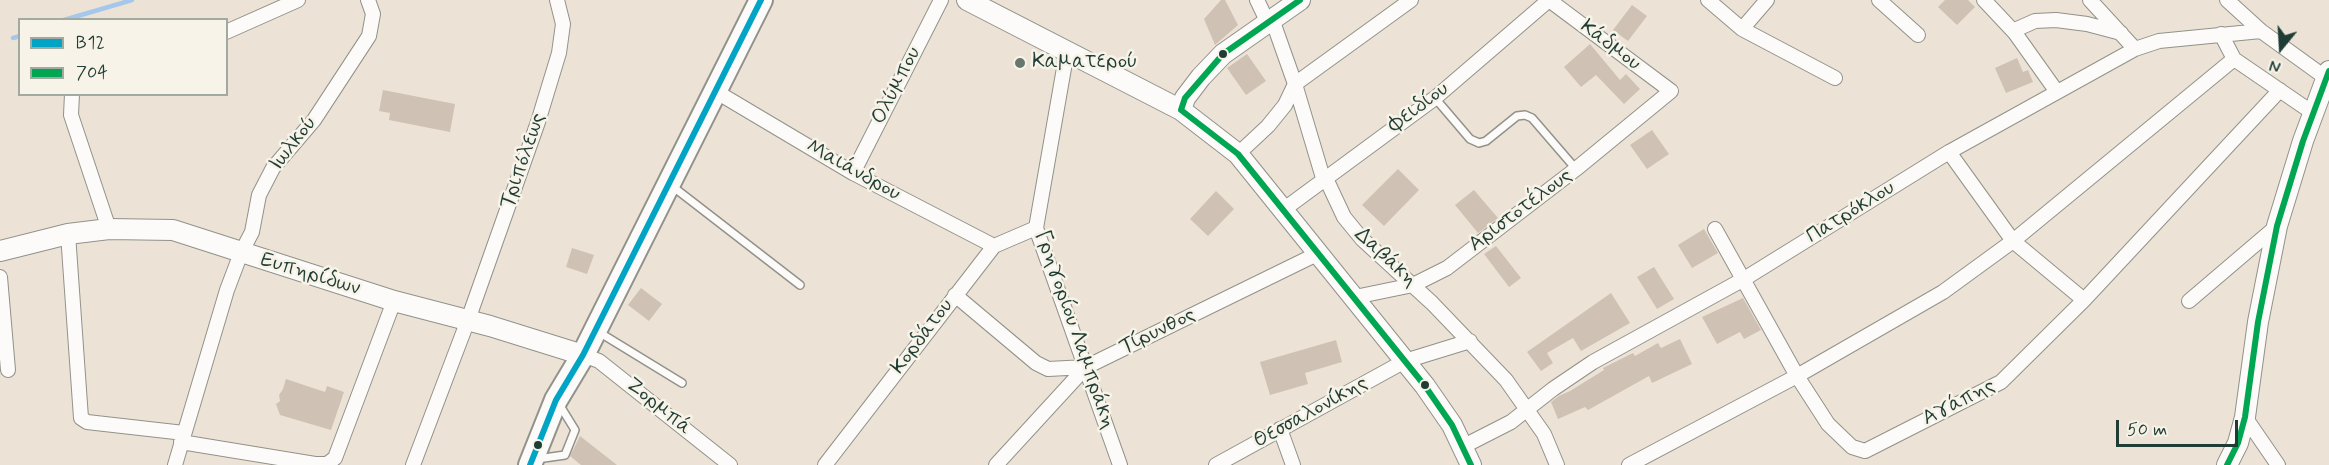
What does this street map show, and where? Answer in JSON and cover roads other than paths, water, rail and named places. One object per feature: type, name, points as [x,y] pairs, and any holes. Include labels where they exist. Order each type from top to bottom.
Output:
[{"type":"main road","points":[[531,463],[556,400],[583,355],[761,0]]},
{"type":"street","points":[[228,31],[297,0]]},
{"type":"street","name":"Ιωλκού","points":[[175,465],[227,290],[252,232],[259,195],[273,168],[314,120],[369,36],[373,14],[368,0]]},
{"type":"street","name":"Τριπόλεως","points":[[468,320],[538,122],[559,53],[563,24],[557,0]]},
{"type":"street","name":"Ολύμπου","points":[[853,173],[941,0]]},
{"type":"street","points":[[967,0],[1181,110],[1238,154],[1405,361],[1452,425],[1471,465]]},
{"type":"street","name":"Δαβάκη","points":[[1257,0],[1269,20],[1295,84],[1323,178],[1350,226],[1470,341],[1506,380],[1544,434],[1557,465]]},
{"type":"street","points":[[1181,110],[1185,98],[1223,54],[1300,0]]},
{"type":"street","points":[[1238,154],[1268,126],[1285,105],[1295,84],[1411,0]]},
{"type":"street","name":"Κάδμου","points":[[1549,0],[1671,92]]},
{"type":"street","name":"Φειδίου","points":[[1283,210],[1323,178],[1435,98],[1549,0]]},
{"type":"street","points":[[1708,0],[1742,29],[1835,78]]},
{"type":"street","points":[[1742,29],[1767,0]]},
{"type":"street","points":[[1879,0],[1918,36]]},
{"type":"street","points":[[1984,0],[2015,33],[2057,93]]},
{"type":"street","points":[[2090,0],[2135,49]]},
{"type":"street","points":[[2227,0],[2261,31],[2328,75],[2313,113],[2277,226],[2258,322],[2245,417],[2238,443],[2227,465]]},
{"type":"street","points":[[2015,33],[2017,29],[2035,21],[2056,20],[2087,24],[2121,33]]},
{"type":"street","name":"Πατρόκλου","points":[[1462,447],[1503,427],[1593,362],[1744,279],[1949,152],[2135,49],[2158,41],[2261,31]]},
{"type":"street","points":[[2221,34],[2235,59],[2313,113]]},
{"type":"street","name":"Γρηγορίου Λαμπράκη","points":[[1067,51],[1036,228],[1120,465]]},
{"type":"street","points":[[1629,465],[1797,376],[1943,292],[2013,241],[2235,59]]},
{"type":"street","name":"Αγάπης","points":[[1715,228],[1797,376],[1828,424],[1852,447],[1865,451],[2001,382],[2084,300],[2280,90]]},
{"type":"street","name":"Μαιάνδρου","points":[[715,91],[853,173],[994,246]]},
{"type":"street","name":"Αριστοτέλους","points":[[1354,297],[1413,285],[1447,268],[1576,169],[1671,92]]},
{"type":"street","points":[[72,96],[71,115],[109,229]]},
{"type":"street","points":[[1949,152],[2013,241],[2084,300]]},
{"type":"street","points":[[2188,301],[2277,226]]},
{"type":"street","name":"Κορδάτου","points":[[825,465],[994,246],[1036,228]]},
{"type":"street","name":"Ευπηρίδων","points":[[0,251],[68,234],[109,229],[172,230],[394,301],[468,320],[583,355]]},
{"type":"street","points":[[68,234],[81,418],[87,422],[182,437],[315,464],[327,464],[335,458],[394,301]]},
{"type":"street","name":"Τίρυνθος","points":[[996,465],[1086,367],[1317,254]]},
{"type":"street","points":[[0,277],[8,370]]},
{"type":"street","points":[[955,295],[1036,363],[1048,369],[1086,367]]},
{"type":"street","points":[[413,465],[468,320]]},
{"type":"street","name":"Θεσσαλονίκης","points":[[1216,465],[1405,361],[1470,341]]},
{"type":"street","name":"Ζορμπά","points":[[583,355],[600,361],[730,465]]},
{"type":"street","points":[[2245,417],[2278,465]]},
{"type":"street","points":[[1280,429],[1293,465]]},
{"type":"lane","points":[[1435,98],[1470,139],[1479,143],[1486,141],[1517,116],[1525,115],[1532,118],[1576,169]]},
{"type":"lane","points":[[669,183],[800,285]]},
{"type":"lane","points":[[595,330],[682,383]]},
{"type":"waterway","points":[[71,18],[132,0]]},
{"type":"waterway","points":[[13,38],[18,37]]},
{"type":"place","name":"Καματερού","points":[[1020,63]]}]
